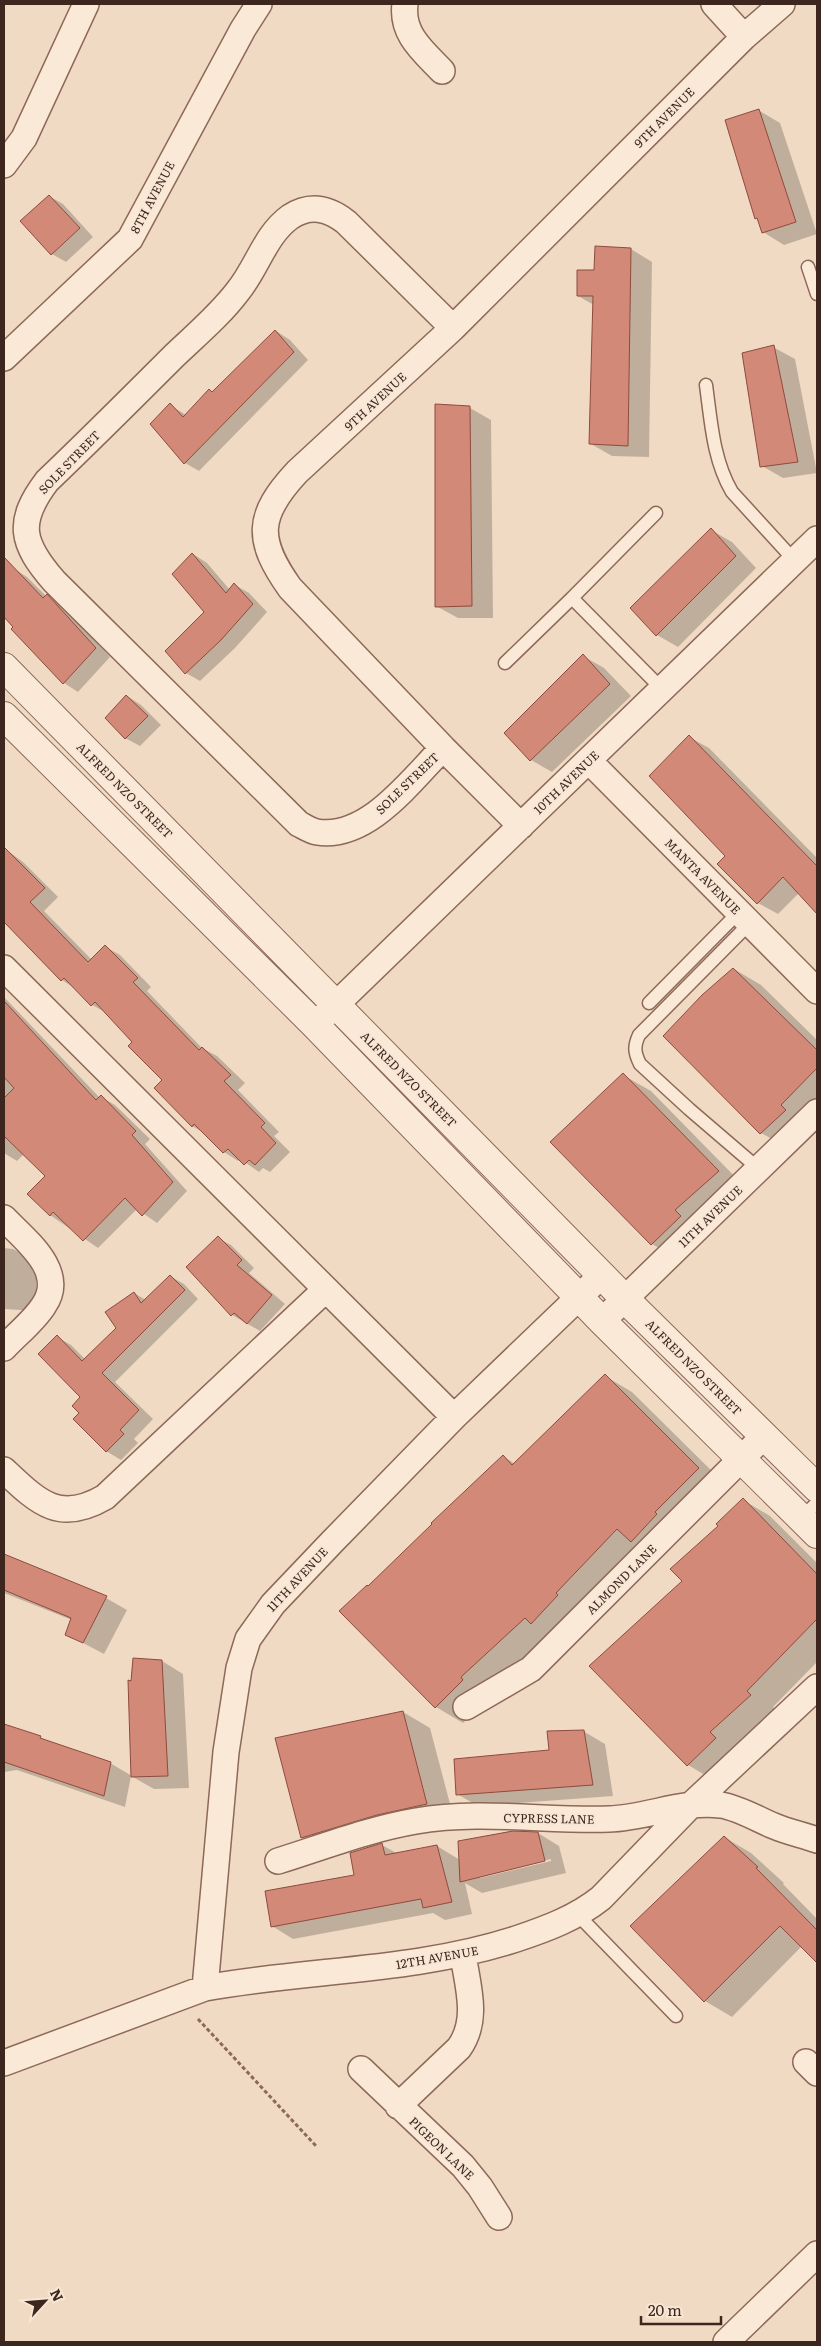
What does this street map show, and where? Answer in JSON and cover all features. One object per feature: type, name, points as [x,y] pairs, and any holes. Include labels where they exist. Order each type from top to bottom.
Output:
[{"type":"street","points":[[4,165],[24,138],[86,4]]},
{"type":"street","name":"8TH AVENUE","points":[[4,358],[130,239],[243,29],[259,4]]},
{"type":"street","points":[[405,4],[406,27],[413,40],[442,71]]},
{"type":"street","points":[[714,4],[744,37]]},
{"type":"street","name":"9TH AVENUE","points":[[521,826],[443,748],[290,588],[266,546],[265,528],[269,508],[281,490],[297,472],[453,328],[744,37],[782,4]]},
{"type":"street","name":"SOLE STREET","points":[[443,748],[386,806],[368,820],[352,828],[336,832],[317,832],[299,824],[54,581],[37,561],[29,547],[25,530],[27,514],[34,499],[48,482],[238,292],[269,240],[290,218],[302,211],[313,208],[323,209],[334,213],[346,222],[453,328]]},
{"type":"street","name":"10TH AVENUE","points":[[315,1025],[817,539]]},
{"type":"street","name":"ALFRED NZO STREET","points":[[4,667],[602,1276],[817,1488]]},
{"type":"street","points":[[4,716],[315,1025],[602,1321],[741,1460],[812,1519]]},
{"type":"street","name":"MANTA AVENUE","points":[[589,761],[817,991]]},
{"type":"street","points":[[4,968],[454,1417]]},
{"type":"street","name":"11TH AVENUE","points":[[602,1321],[817,1112]]},
{"type":"street","points":[[4,1218],[45,1263],[51,1286],[50,1295],[43,1306],[4,1348]]},
{"type":"street","name":"11TH AVENUE","points":[[206,1988],[226,1752],[239,1668],[248,1639],[273,1604],[454,1417],[602,1276]]},
{"type":"street","points":[[4,1470],[34,1498],[53,1507],[72,1510],[89,1506],[105,1497],[325,1290]]},
{"type":"street","name":"ALMOND LANE","points":[[466,1707],[531,1669],[764,1436]]},
{"type":"street","name":"12TH AVENUE","points":[[4,2063],[177,1997],[206,1988],[232,1983],[359,1970],[463,1955],[531,1934],[577,1914],[600,1898],[692,1804],[817,1687]]},
{"type":"street","name":"CYPRESS LANE","points":[[278,1861],[417,1821],[503,1817],[609,1819],[650,1814],[692,1804],[726,1806],[777,1827],[817,1840]]},
{"type":"street","name":"PIGEON LANE","points":[[398,2106],[466,2039],[470,2029],[472,2004],[463,1955]]},
{"type":"street","name":"PIGEON LANE","points":[[361,2069],[463,2166],[480,2187],[499,2218]]},
{"type":"street","points":[[726,2342],[817,2254]]},
{"type":"lane","points":[[808,267],[817,294]]},
{"type":"lane","points":[[706,385],[717,455],[724,480],[732,492],[796,560]]},
{"type":"lane","points":[[505,663],[656,513]]},
{"type":"lane","points":[[572,598],[662,690]]},
{"type":"lane","points":[[649,1003],[744,918]]},
{"type":"lane","points":[[744,918],[639,1035],[635,1044],[635,1054],[640,1064],[759,1169]]},
{"type":"lane","points":[[577,1914],[676,2016]]},
{"type":"path","points":[[177,1997],[317,2147]]},
{"type":"building","points":[[759,109],[796,222],[762,233],[757,218],[755,219],[725,120]]},
{"type":"building","points":[[49,195],[80,228],[51,255],[20,221]]},
{"type":"building","points":[[595,246],[631,248],[628,446],[589,444],[593,296],[577,296],[577,270],[594,270]]},
{"type":"building","points":[[275,330],[294,352],[184,464],[150,424],[170,403],[183,417],[209,389],[212,392]]},
{"type":"building","points":[[774,345],[798,462],[760,467],[742,353]]},
{"type":"building","points":[[435,404],[470,406],[472,606],[435,607]]},
{"type":"building","points":[[711,528],[736,556],[656,636],[630,608]]},
{"type":"building","points":[[192,553],[226,593],[234,583],[253,604],[221,640],[185,674],[165,651],[204,612],[172,574]]},
{"type":"building","points":[[4,557],[43,598],[47,594],[96,648],[63,684],[11,629],[13,627],[4,617]]},
{"type":"building","points":[[583,654],[610,684],[530,761],[504,733]]},
{"type":"building","points":[[126,695],[148,716],[125,739],[105,718]]},
{"type":"building","points":[[689,735],[817,866],[817,914],[783,877],[757,904],[717,864],[725,856],[649,776]]},
{"type":"building","points":[[4,847],[45,888],[30,902],[88,962],[105,945],[138,978],[133,982],[199,1050],[202,1047],[231,1075],[224,1081],[265,1123],[261,1127],[276,1143],[255,1165],[249,1160],[244,1165],[228,1149],[223,1153],[194,1124],[192,1127],[154,1088],[162,1080],[128,1046],[132,1042],[95,1002],[91,1006],[64,978],[61,981],[4,922]]},
{"type":"building","points":[[733,968],[817,1050],[817,1068],[781,1105],[786,1110],[760,1134],[663,1036],[702,995]]},
{"type":"building","points":[[4,1001],[96,1100],[101,1095],[136,1131],[132,1135],[173,1182],[142,1216],[125,1198],[83,1241],[53,1212],[50,1216],[27,1194],[45,1176],[4,1136],[4,1098],[14,1088],[4,1077]]},
{"type":"building","points":[[623,1073],[719,1171],[675,1210],[681,1216],[651,1245],[550,1142]]},
{"type":"building","points":[[218,1236],[242,1260],[237,1265],[272,1295],[247,1324],[234,1313],[231,1316],[186,1267]]},
{"type":"building","points":[[170,1275],[185,1290],[102,1373],[139,1410],[120,1430],[124,1434],[106,1452],[73,1419],[79,1413],[72,1406],[80,1397],[38,1354],[57,1335],[82,1361],[116,1328],[105,1312],[134,1292],[141,1303]]},
{"type":"building","points":[[605,1374],[699,1468],[655,1512],[657,1514],[631,1542],[617,1529],[556,1593],[558,1595],[531,1624],[525,1618],[461,1677],[463,1680],[435,1708],[339,1611],[368,1586],[503,1455],[512,1465]]},
{"type":"building","points":[[743,1498],[817,1574],[817,1619],[747,1691],[751,1695],[710,1732],[716,1738],[687,1766],[589,1666],[682,1581],[670,1569],[718,1526],[716,1524]]},
{"type":"building","points":[[4,1554],[107,1596],[83,1643],[65,1635],[71,1618],[4,1590]]},
{"type":"building","points":[[133,1658],[162,1660],[168,1776],[131,1777],[128,1680],[131,1681]]},
{"type":"building","points":[[403,1711],[427,1804],[377,1815],[301,1838],[275,1738]]},
{"type":"building","points":[[4,1724],[111,1762],[104,1796],[4,1762]]},
{"type":"building","points":[[584,1730],[593,1785],[456,1795],[454,1759],[549,1750],[547,1731]]},
{"type":"building","points":[[513,1831],[538,1832],[545,1861],[460,1882],[458,1841]]},
{"type":"building","points":[[724,1836],[758,1867],[756,1868],[817,1930],[817,1963],[780,1926],[704,2002],[630,1926]]},
{"type":"building","points":[[382,1843],[385,1855],[437,1845],[452,1902],[423,1908],[421,1899],[271,1927],[265,1891],[354,1875],[350,1853]]}]
